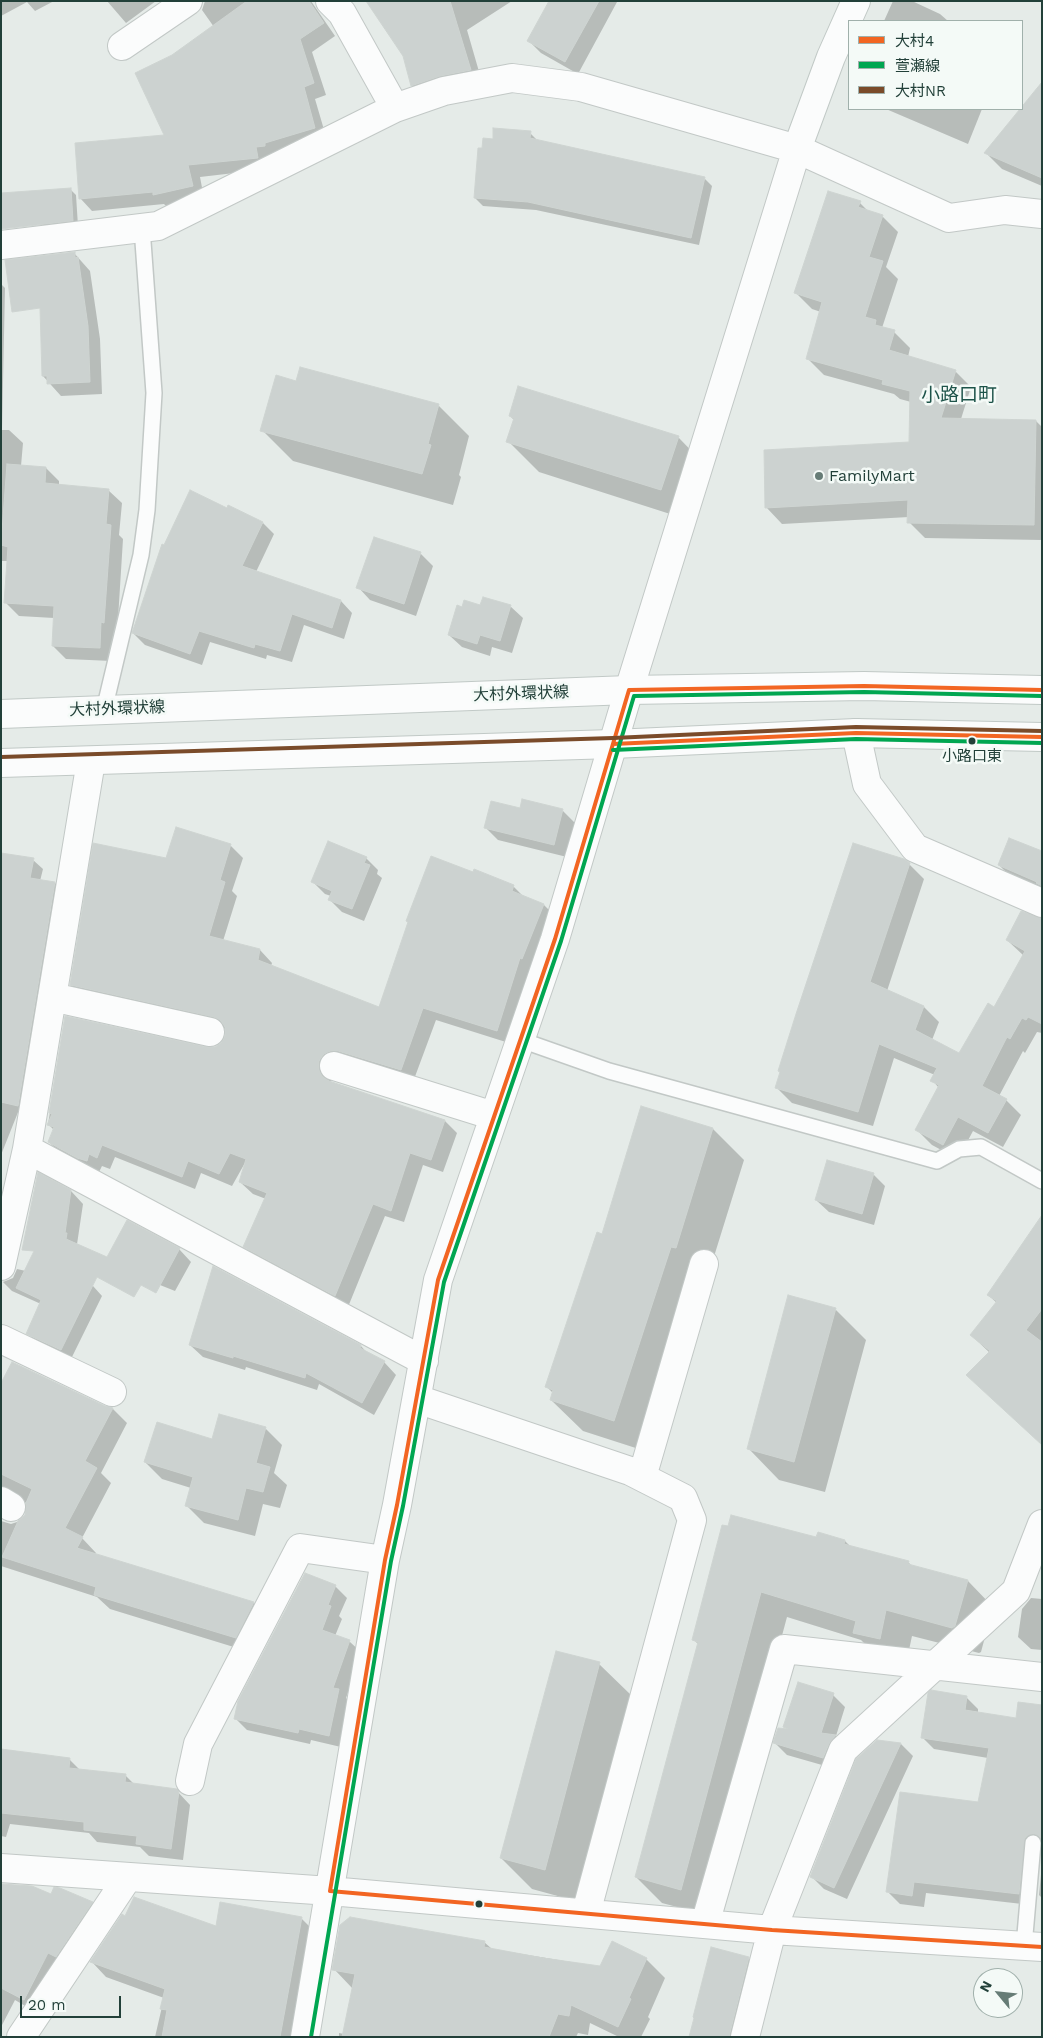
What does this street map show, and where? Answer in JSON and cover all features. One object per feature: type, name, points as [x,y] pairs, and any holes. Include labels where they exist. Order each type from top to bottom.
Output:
[{"type":"street","points":[[122,46],[188,1]]},
{"type":"street","points":[[305,2037],[385,1560],[438,1280],[555,939],[629,690],[797,149],[831,57],[856,1]]},
{"type":"street","points":[[336,3],[395,108]]},
{"type":"street","points":[[1,246],[158,226],[395,108],[444,91],[512,78],[581,87],[797,149],[949,218],[1005,210],[1042,214]]},
{"type":"street","name":"大村外環状線","points":[[1,714],[629,690],[864,686],[1042,690]]},
{"type":"street","points":[[856,733],[867,784],[915,848],[1042,903]]},
{"type":"street","points":[[1,763],[613,744],[856,733],[1042,737]]},
{"type":"street","points":[[1,1266],[27,1149],[91,761]]},
{"type":"street","points":[[52,997],[210,1032]]},
{"type":"street","points":[[334,1066],[494,1116]]},
{"type":"street","points":[[27,1149],[424,1361]]},
{"type":"street","points":[[642,1477],[704,1264]]},
{"type":"street","points":[[1,1339],[112,1392]]},
{"type":"street","points":[[417,1399],[630,1471],[683,1498],[692,1520],[586,1913]]},
{"type":"street","points":[[745,2037],[772,1930],[843,1750],[1016,1591],[1042,1524]]},
{"type":"street","points":[[190,1781],[198,1744],[300,1548],[385,1560]]},
{"type":"street","points":[[705,1924],[784,1649],[1042,1677]]},
{"type":"street","points":[[1,1868],[330,1891],[772,1930],[1033,1946]]},
{"type":"street","points":[[21,2037],[128,1877]]},
{"type":"lane","points":[[104,710],[140,555],[147,510],[154,393],[142,228]]},
{"type":"lane","points":[[520,1040],[609,1071],[937,1161],[959,1149],[981,1146],[1042,1182]]},
{"type":"lane","points":[[1033,1842],[1033,1946]]},
{"type":"building","points":[[247,1],[309,1],[324,23],[300,39],[314,83],[304,87],[315,128],[265,143],[265,146],[256,147],[258,158],[188,165],[193,186],[153,195],[153,192],[79,199],[75,143],[164,135],[135,73],[172,55]]},
{"type":"building","points":[[366,1],[450,1],[471,70],[441,76],[411,86],[403,56]]},
{"type":"building","points":[[549,1],[599,1],[565,62],[527,41]]},
{"type":"building","points":[[1042,82],[1042,178],[984,153],[1019,110],[1023,110],[1023,105]]},
{"type":"building","points":[[493,128],[531,131],[530,138],[705,177],[691,238],[528,202],[474,198],[478,148],[482,148],[483,138],[493,139]]},
{"type":"building","points":[[71,188],[73,221],[1,229],[1,193]]},
{"type":"building","points":[[828,191],[861,201],[858,207],[883,215],[869,257],[883,261],[865,317],[876,320],[875,325],[895,330],[889,350],[956,370],[941,418],[1036,420],[1034,525],[907,523],[908,500],[765,508],[764,450],[909,442],[910,391],[882,384],[883,380],[806,359],[822,302],[794,293]]},
{"type":"building","points":[[75,252],[75,258],[78,257],[88,326],[90,382],[47,384],[47,376],[42,376],[40,308],[12,312],[5,260]]},
{"type":"building","points":[[300,367],[439,404],[428,444],[431,445],[422,474],[260,431],[276,375],[296,381]]},
{"type":"building","points":[[518,386],[679,436],[661,490],[506,442],[514,418],[509,416]]},
{"type":"building","points":[[7,464],[46,467],[45,483],[109,489],[106,524],[111,525],[104,623],[101,622],[100,648],[52,646],[54,606],[4,603],[8,547],[1,545]]},
{"type":"building","points":[[190,490],[227,508],[228,505],[263,522],[242,566],[341,600],[332,628],[292,614],[280,651],[255,644],[254,648],[199,631],[190,654],[132,633],[162,544],[164,545]]},
{"type":"building","points":[[374,537],[421,552],[404,604],[356,588]]},
{"type":"building","points":[[483,597],[511,605],[500,641],[480,635],[477,644],[448,635],[457,605],[462,607],[464,600],[480,605]]},
{"type":"building","points":[[522,799],[563,809],[554,845],[484,828],[491,801],[520,808]]},
{"type":"building","points":[[176,827],[231,844],[220,880],[225,882],[209,936],[260,949],[258,960],[379,1007],[408,922],[406,921],[431,856],[473,872],[474,869],[514,885],[512,891],[544,904],[522,959],[520,958],[497,1031],[423,1008],[401,1070],[338,1051],[324,1054],[319,1061],[319,1070],[322,1076],[329,1081],[445,1120],[431,1160],[410,1153],[391,1211],[373,1204],[335,1296],[243,1247],[267,1193],[239,1182],[246,1159],[230,1153],[219,1174],[188,1161],[182,1177],[102,1145],[97,1158],[89,1154],[87,1161],[77,1158],[48,1142],[54,1127],[47,1125],[52,1114],[49,1113],[65,1016],[207,1047],[215,1047],[221,1043],[225,1036],[225,1027],[220,1020],[213,1017],[70,985],[93,843],[166,858]]},
{"type":"building","points":[[1009,838],[1042,851],[1042,886],[998,865]]},
{"type":"building","points":[[328,841],[367,857],[364,863],[370,865],[352,909],[328,900],[332,891],[311,882]]},
{"type":"building","points":[[853,843],[904,859],[910,863],[870,982],[924,1006],[915,1030],[959,1053],[988,1003],[994,1007],[1025,951],[1006,940],[1021,911],[1042,918],[1042,1024],[1028,1017],[1026,1020],[1022,1018],[1010,1039],[1007,1037],[982,1086],[1007,1099],[988,1133],[958,1117],[943,1145],[915,1130],[939,1085],[930,1081],[937,1068],[879,1044],[858,1112],[775,1088],[780,1072],[778,1071],[796,1014]]},
{"type":"building","points":[[1,853],[34,858],[30,878],[55,882],[18,1106],[1,1102]]},
{"type":"building","points":[[641,1106],[713,1128],[676,1248],[671,1247],[614,1421],[550,1400],[553,1390],[545,1387],[597,1232],[602,1234]]},
{"type":"building","points":[[827,1160],[874,1173],[862,1214],[815,1200]]},
{"type":"building","points":[[38,1172],[71,1190],[65,1233],[67,1233],[66,1239],[107,1257],[127,1220],[180,1248],[156,1293],[141,1285],[134,1297],[97,1277],[61,1350],[26,1334],[41,1300],[16,1288],[34,1251],[22,1250]]},
{"type":"building","points":[[1042,1215],[1042,1309],[1026,1330],[1042,1342],[1042,1445],[966,1375],[990,1351],[970,1335],[997,1301],[987,1295]]},
{"type":"building","points":[[213,1266],[361,1345],[360,1348],[385,1361],[362,1403],[306,1373],[305,1378],[189,1345]]},
{"type":"building","points":[[788,1295],[836,1308],[794,1462],[747,1449]]},
{"type":"building","points":[[12,1362],[113,1408],[85,1461],[97,1468],[65,1528],[83,1537],[77,1548],[254,1602],[236,1638],[94,1595],[96,1587],[2,1557],[18,1521],[25,1515],[26,1503],[32,1489],[1,1474],[1,1383]]},
{"type":"building","points":[[219,1414],[266,1427],[256,1463],[270,1467],[263,1492],[246,1488],[238,1520],[185,1506],[193,1477],[144,1462],[157,1422],[212,1439]]},
{"type":"building","points":[[731,1515],[816,1537],[818,1532],[845,1540],[844,1544],[909,1561],[908,1564],[968,1580],[955,1626],[952,1628],[886,1610],[880,1639],[853,1633],[856,1621],[761,1592],[681,1890],[635,1877],[698,1642],[692,1640],[722,1525],[728,1526]]},
{"type":"building","points":[[305,1573],[336,1585],[328,1605],[331,1606],[322,1630],[350,1640],[333,1688],[339,1689],[329,1736],[299,1729],[298,1733],[234,1719],[238,1701]]},
{"type":"building","points":[[556,1651],[600,1662],[545,1870],[500,1858]]},
{"type":"building","points":[[798,1682],[834,1693],[821,1733],[836,1735],[829,1744],[823,1758],[773,1743],[778,1728],[788,1729],[783,1727]]},
{"type":"building","points":[[931,1690],[967,1696],[965,1710],[1016,1718],[1018,1702],[1042,1705],[1042,1840],[1034,1834],[1025,1838],[1019,1894],[914,1882],[912,1896],[886,1892],[900,1792],[978,1802],[989,1748],[921,1738],[928,1693]]},
{"type":"building","points":[[877,1740],[901,1743],[834,1888],[810,1877],[856,1759]]},
{"type":"building","points":[[1,1749],[70,1758],[69,1768],[126,1774],[125,1782],[177,1789],[179,1791],[171,1849],[136,1844],[137,1836],[84,1830],[84,1822],[1,1813]]},
{"type":"building","points":[[1,1884],[32,1886],[51,1894],[54,1887],[60,1888],[93,1902],[56,1957],[48,1953],[24,2000],[1,1988]]},
{"type":"building","points":[[134,1897],[216,1926],[220,1902],[302,1917],[280,2037],[162,2037],[167,2010],[160,2009],[165,1989],[90,1962],[122,1914],[125,1916]]},
{"type":"building","points":[[350,1917],[485,1941],[484,1947],[600,1966],[612,1941],[647,1958],[618,2027],[571,2005],[569,2016],[558,2014],[549,2037],[342,2037],[355,1974],[332,1970],[340,1925]]},
{"type":"building","points":[[711,1947],[749,1957],[729,2037],[689,2037],[693,2017]]},
{"type":"transit line","name":"大村4","points":[[330,1891],[385,1560],[397,1505],[438,1280],[555,939],[629,690],[864,686],[1042,690]]},
{"type":"transit line","name":"萱瀬線","points":[[311,2037],[391,1561],[403,1506],[444,1282],[561,941],[634,696],[864,692],[1042,696]]},
{"type":"transit line","name":"大村NR","points":[[1,757],[613,738],[856,727],[1042,731]]},
{"type":"transit line","name":"大村4","points":[[613,744],[856,733],[1042,737]]},
{"type":"transit line","name":"萱瀬線","points":[[613,750],[856,739],[1042,743]]},
{"type":"transit line","name":"大村4","points":[[330,1891],[772,1930],[1042,1947]]},
{"type":"place","name":"FamilyMart","points":[[819,476]]},
{"type":"place","name":"小路口東","points":[[972,741]]},
{"type":"district","name":"小路口町","points":[[959,395]]}]
